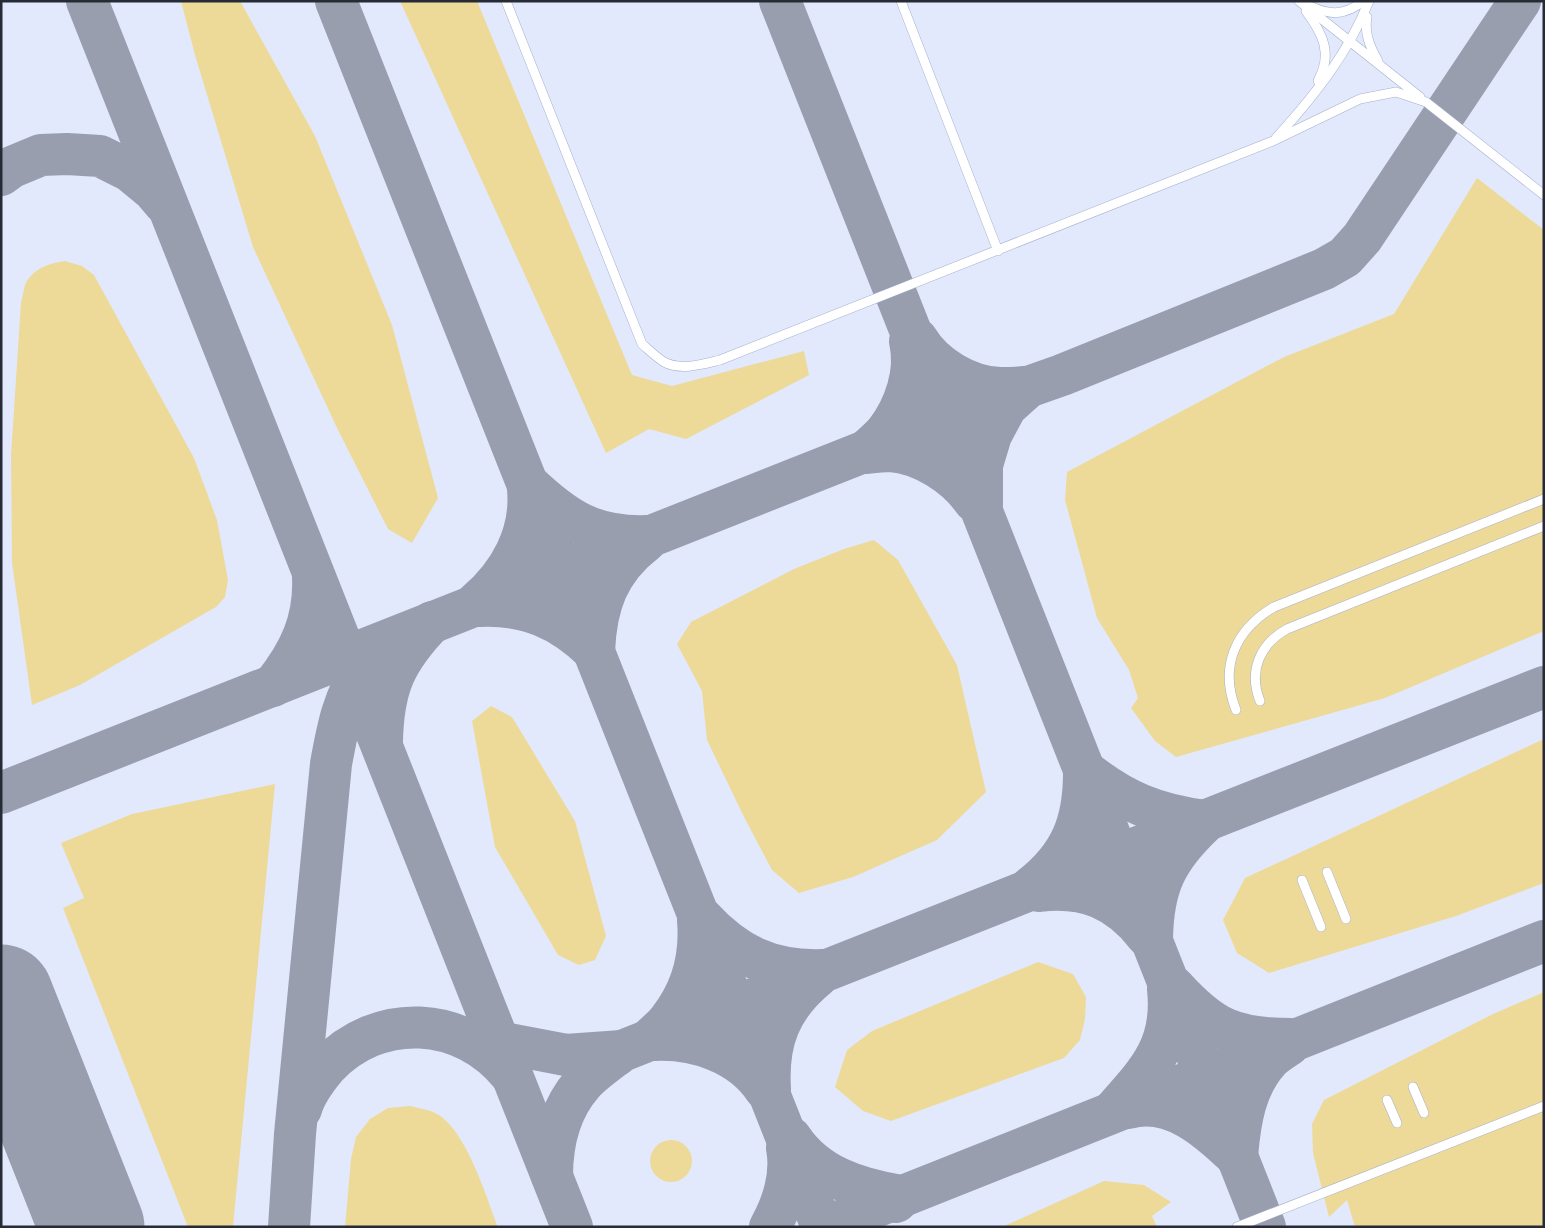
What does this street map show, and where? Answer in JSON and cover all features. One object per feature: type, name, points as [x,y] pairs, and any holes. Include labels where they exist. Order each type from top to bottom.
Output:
[{"type":"lane","points":[[506,1],[642,344],[665,362],[680,366],[698,366],[720,360],[1273,142],[1360,99],[1396,92],[1426,102]]},
{"type":"lane","points":[[901,1],[998,250]]},
{"type":"lane","points":[[1299,1],[1320,11],[1337,13],[1352,10],[1364,1]]},
{"type":"lane","points":[[1299,1],[1544,195]]},
{"type":"lane","points":[[1299,1],[1320,30],[1326,52],[1322,75],[1305,106]]},
{"type":"lane","points":[[1273,142],[1305,106],[1342,56],[1360,26],[1370,1]]},
{"type":"lane","points":[[1370,1],[1365,25],[1369,47],[1382,68]]},
{"type":"lane","points":[[1236,710],[1230,690],[1230,662],[1234,648],[1241,636],[1261,614],[1274,607],[1544,499]]},
{"type":"lane","points":[[1260,700],[1256,688],[1256,668],[1263,648],[1278,634],[1296,625],[1544,526]]},
{"type":"lane","points":[[1327,872],[1346,919]]},
{"type":"lane","points":[[1302,880],[1321,927]]},
{"type":"lane","points":[[1413,1087],[1424,1113]]},
{"type":"lane","points":[[1387,1100],[1397,1123]]},
{"type":"lane","points":[[1237,1227],[1544,1106]]},
{"type":"shaded area","points":[[181,1],[240,1],[315,136],[392,325],[438,498],[412,543],[388,529],[337,428],[253,247],[195,55]]},
{"type":"shaded area","points":[[400,1],[477,1],[632,375],[672,386],[804,351],[809,375],[686,439],[649,429],[606,453]]},
{"type":"shaded area","points":[[1477,178],[1544,230],[1544,631],[1385,698],[1176,757],[1155,741],[1131,708],[1138,698],[1129,670],[1097,618],[1065,500],[1067,472],[1284,357],[1394,314]]},
{"type":"shaded area","points":[[65,261],[82,266],[94,275],[194,458],[217,520],[228,580],[225,597],[216,607],[80,685],[32,705],[12,563],[11,455],[21,303],[25,285],[33,274],[48,265]]},
{"type":"shaded area","points":[[874,540],[898,560],[957,665],[986,792],[937,840],[853,877],[799,893],[772,870],[744,817],[707,740],[702,691],[677,644],[691,622],[794,569],[844,549]]},
{"type":"shaded area","points":[[491,706],[512,717],[575,821],[606,936],[595,960],[579,965],[558,955],[495,847],[472,721]]},
{"type":"shaded area","points":[[1544,739],[1544,883],[1456,916],[1269,973],[1237,953],[1223,920],[1245,878]]},
{"type":"shaded area","points":[[275,784],[233,1227],[188,1227],[63,908],[84,898],[61,843],[132,814]]},
{"type":"shaded area","points":[[1038,962],[1073,974],[1086,997],[1085,1019],[1080,1040],[1064,1058],[891,1121],[863,1111],[835,1087],[847,1050],[872,1031]]},
{"type":"shaded area","points":[[1544,992],[1544,1227],[1355,1227],[1347,1200],[1329,1217],[1313,1153],[1312,1124],[1324,1100],[1493,1014]]},
{"type":"shaded area","points":[[410,1106],[433,1112],[444,1119],[455,1131],[481,1180],[498,1227],[345,1227],[351,1159],[356,1137],[370,1119],[388,1108]]},
{"type":"shaded area","points":[[667,1140],[675,1140],[686,1146],[692,1161],[686,1176],[675,1182],[667,1182],[656,1176],[650,1165],[650,1157],[656,1146]]},
{"type":"shaded area","points":[[1104,1181],[1144,1185],[1171,1202],[1152,1216],[1157,1227],[1002,1227]]},
{"type":"taxiway","points":[[87,1],[572,1227]]},
{"type":"taxiway","points":[[336,1],[822,1227]]},
{"type":"taxiway","points":[[780,1],[1265,1227]]},
{"type":"taxiway","points":[[1,793],[1062,375],[1324,269],[1345,257],[1362,238],[1520,1]]},
{"type":"taxiway","points":[[1,175],[12,167],[41,155],[100,156],[130,171],[153,190],[164,203]]},
{"type":"taxiway","points":[[917,339],[932,358],[952,373],[964,379],[988,387],[1023,387]]},
{"type":"taxiway","points":[[866,451],[886,432],[899,412],[904,400],[912,365],[910,341]]},
{"type":"taxiway","points":[[982,504],[982,465],[991,435],[1006,407],[1026,389]]},
{"type":"taxiway","points":[[867,453],[890,451],[914,456],[926,461],[938,467],[958,483],[974,501]]},
{"type":"taxiway","points":[[528,484],[555,508],[582,524],[611,534],[647,536]]},
{"type":"taxiway","points":[[476,603],[499,579],[516,552],[526,522],[528,489]]},
{"type":"taxiway","points":[[594,651],[598,618],[606,590],[622,564],[646,541]]},
{"type":"taxiway","points":[[273,686],[291,661],[304,635],[311,607],[313,577]]},
{"type":"taxiway","points":[[480,606],[513,608],[542,616],[569,630],[594,651]]},
{"type":"taxiway","points":[[382,741],[385,705],[394,676],[400,662],[409,649],[432,622]]},
{"type":"taxiway","points":[[289,1227],[295,1134],[331,764],[346,702],[364,668]]},
{"type":"taxiway","points":[[552,1176],[556,1138],[568,1104],[587,1079],[622,1051],[1544,687]]},
{"type":"taxiway","points":[[1084,770],[1112,790],[1141,805],[1171,815],[1206,821]]},
{"type":"taxiway","points":[[1031,887],[1056,863],[1072,837],[1081,807],[1084,773]]},
{"type":"taxiway","points":[[1152,938],[1155,903],[1164,874],[1180,849],[1204,823]]},
{"type":"taxiway","points":[[1039,891],[1071,890],[1100,898],[1113,904],[1125,913],[1147,936]]},
{"type":"taxiway","points":[[701,917],[728,942],[756,958],[787,968],[823,970]]},
{"type":"taxiway","points":[[650,1039],[662,1028],[677,1009],[689,985],[698,947],[698,920]]},
{"type":"taxiway","points":[[825,1227],[1544,941]]},
{"type":"taxiway","points":[[770,1089],[771,1055],[779,1026],[794,1000],[818,976]]},
{"type":"taxiway","points":[[1174,987],[1200,1013],[1225,1029],[1254,1037],[1291,1039]]},
{"type":"taxiway","points":[[1115,1109],[1148,1069],[1163,1042],[1169,1009],[1168,989]]},
{"type":"taxiway","points":[[301,1109],[308,1092],[318,1077],[326,1067],[347,1049],[370,1036],[395,1029],[420,1028],[445,1031],[469,1041],[491,1055],[511,1075]]},
{"type":"taxiway","points":[[477,1038],[566,1055],[622,1051]]},
{"type":"taxiway","points":[[654,1040],[685,1042],[716,1050],[743,1066],[755,1076],[765,1089]]},
{"type":"taxiway","points":[[1237,1156],[1242,1117],[1249,1092],[1270,1059],[1289,1045]]},
{"type":"taxiway","points":[[1128,1108],[1159,1107],[1188,1117],[1213,1135],[1236,1156]]},
{"type":"taxiway","points":[[791,1138],[801,1151],[825,1171],[854,1185],[901,1196],[896,1202]]},
{"type":"taxiway","points":[[770,1227],[779,1209],[785,1189],[788,1168],[787,1148]]},
{"type":"runway","points":[[1,997],[92,1227]]}]
